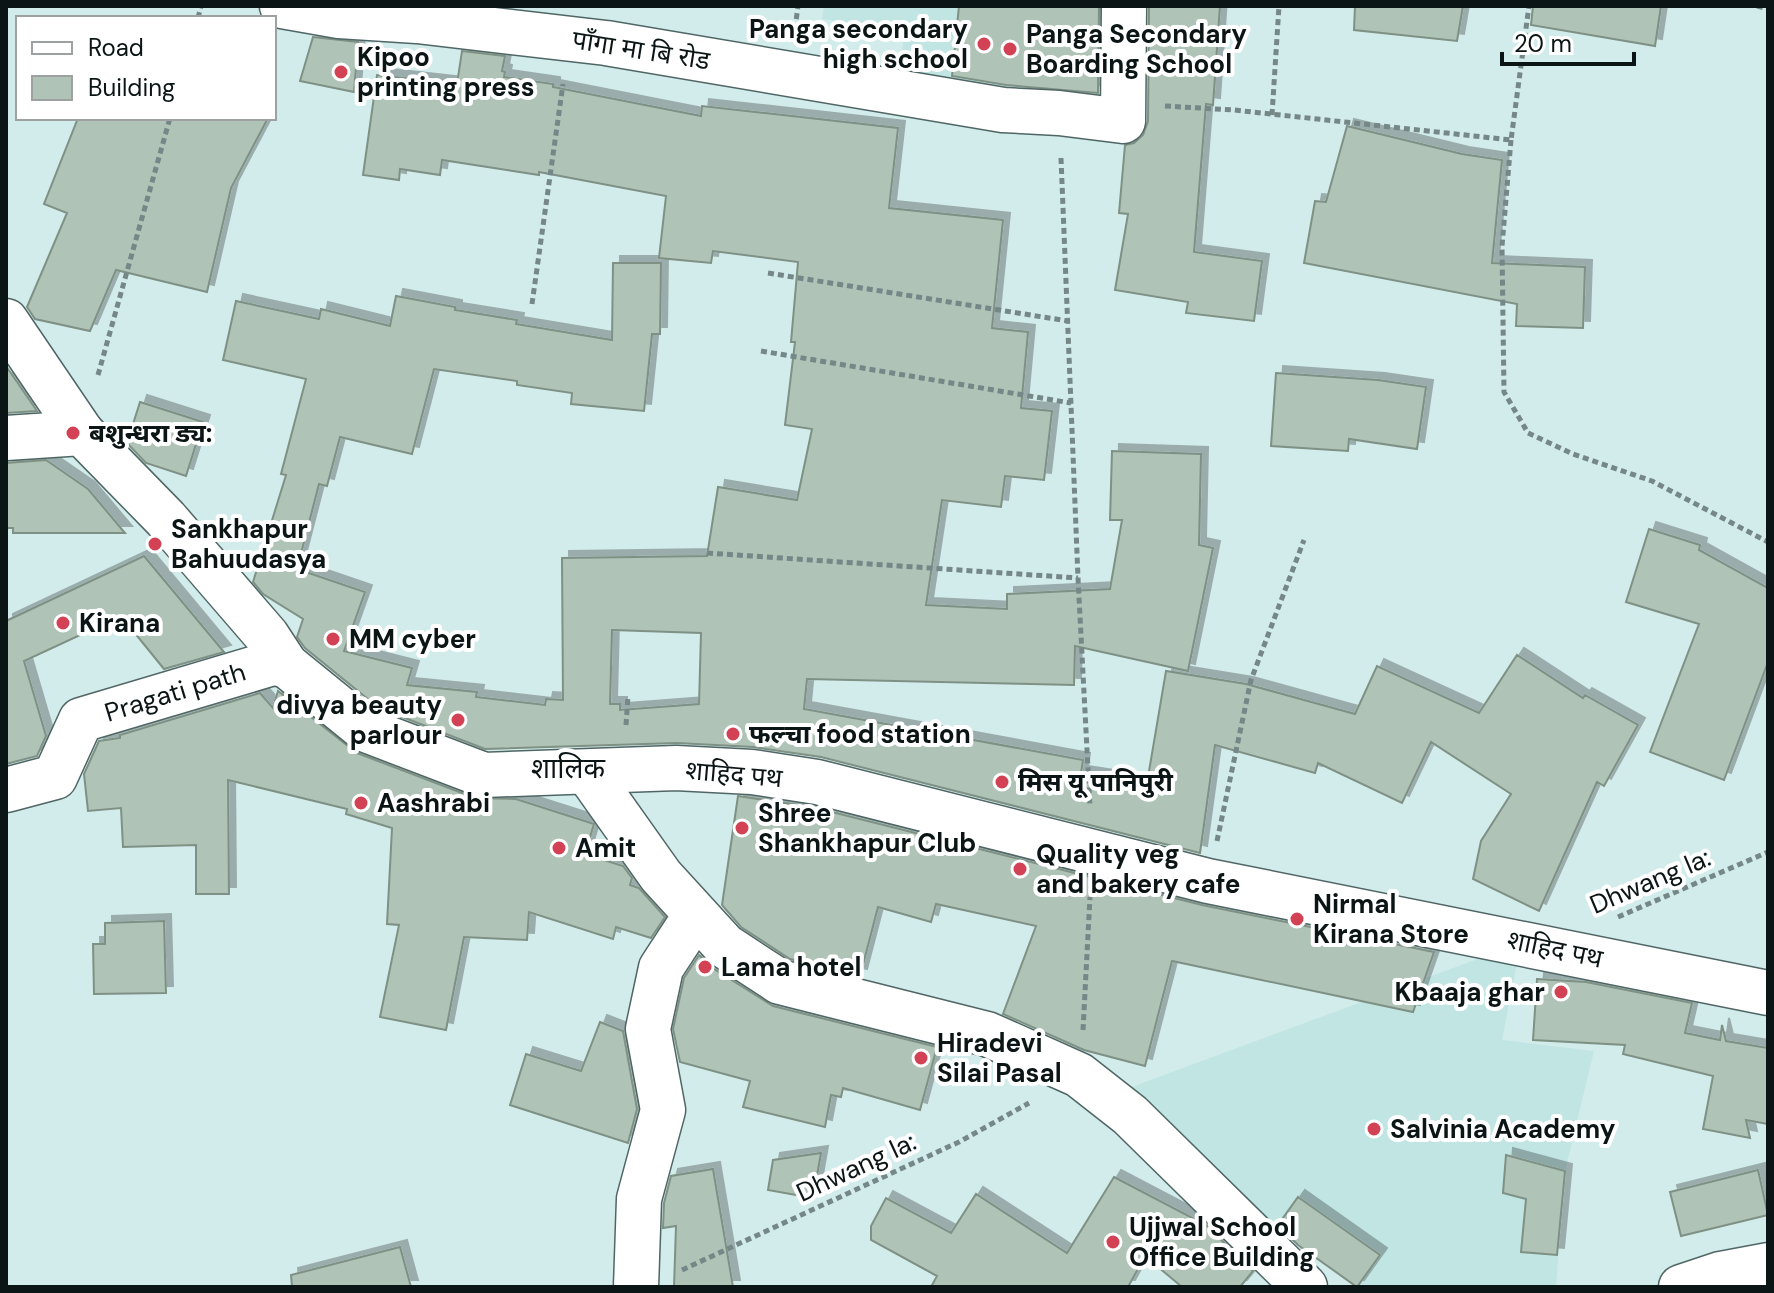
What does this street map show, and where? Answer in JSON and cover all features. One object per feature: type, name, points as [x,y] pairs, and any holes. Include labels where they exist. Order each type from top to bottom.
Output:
[{"type":"street","name":"पाँगा मा बि रोड","points":[[282,6],[339,16],[417,21],[569,39],[1003,110],[1123,121]]},
{"type":"street","points":[[1123,121],[1124,6]]},
{"type":"street","name":"शाहिद पथ","points":[[6,321],[82,433],[166,519],[267,636],[286,665],[366,730],[484,775],[676,768],[752,772],[817,782],[1208,881],[1768,993]]},
{"type":"street","points":[[6,438],[82,433]]},
{"type":"street","name":"Pragati path","points":[[6,790],[55,777],[81,720],[273,663],[286,665]]},
{"type":"street","points":[[588,773],[661,876],[725,946],[780,982],[987,1034],[1079,1075],[1130,1115],[1305,1287]]},
{"type":"street","points":[[655,1280],[639,1199],[663,1110],[648,1029],[661,968],[695,916]]},
{"type":"street","points":[[1681,1287],[1720,1274],[1768,1265]]},
{"type":"path","points":[[1272,115],[1279,6]]},
{"type":"path","points":[[1529,6],[1511,140],[1502,246],[1504,392],[1528,433],[1573,454],[1652,481],[1768,542]]},
{"type":"path","points":[[1757,6],[1768,9]]},
{"type":"path","points":[[532,304],[569,39]]},
{"type":"path","points":[[1123,121],[1164,106],[1234,110],[1511,140]]},
{"type":"path","points":[[1059,113],[1078,578],[1093,851],[1079,1075]]},
{"type":"path","points":[[82,433],[169,120]]},
{"type":"path","points":[[768,273],[1068,321]]},
{"type":"path","points":[[761,351],[1071,403]]},
{"type":"path","points":[[1208,881],[1251,680],[1304,540]]},
{"type":"path","points":[[707,553],[1078,578]]},
{"type":"path","name":"Dhwang la:","points":[[1548,947],[1768,852]]},
{"type":"path","name":"Dhwang la:","points":[[655,1280],[959,1142],[1079,1075]]},
{"type":"shaded area","name":"Panga Secondary Boarding School","points":[[824,6],[1119,6],[1114,108],[951,83],[901,69],[904,30],[822,19]]},
{"type":"shaded area","name":"Salvinia Academy","points":[[1521,943],[1502,1040],[1594,1051],[1565,1171],[1556,1287],[1357,1287],[1275,1229],[1129,1088]]},
{"type":"building","points":[[959,6],[1099,6],[1098,93],[1006,85],[952,76]]},
{"type":"building","points":[[1149,6],[1220,6],[1213,105],[1206,104],[1194,252],[1262,261],[1254,321],[1186,313],[1188,302],[1115,290],[1128,214],[1119,213],[1125,145],[1134,143],[1143,135],[1148,121]]},
{"type":"building","points":[[1355,6],[1463,6],[1457,41],[1354,30]]},
{"type":"building","points":[[1533,6],[1661,6],[1655,46],[1531,25]]},
{"type":"building","points":[[313,37],[358,42],[354,92],[300,81]]},
{"type":"building","points":[[462,51],[505,56],[504,77],[553,84],[553,87],[701,116],[702,106],[898,128],[889,208],[1003,220],[992,328],[1028,332],[1021,408],[1052,411],[1044,480],[1005,476],[1001,507],[942,500],[926,605],[1007,609],[1007,594],[1110,589],[1122,520],[1110,520],[1112,451],[1201,454],[1199,545],[1213,548],[1188,671],[1075,646],[1074,685],[807,679],[804,709],[1083,760],[1081,773],[1147,783],[1166,671],[1246,684],[1355,714],[1377,666],[1479,713],[1517,655],[1583,698],[1585,695],[1638,725],[1604,786],[1597,782],[1539,911],[1473,879],[1481,841],[1511,794],[1431,742],[1402,803],[1318,763],[1315,773],[1215,745],[1200,853],[821,757],[753,747],[677,743],[485,749],[379,708],[305,648],[297,637],[303,619],[263,594],[253,582],[286,475],[281,474],[306,379],[223,360],[236,301],[319,319],[321,309],[390,326],[396,296],[517,320],[516,324],[612,340],[613,263],[661,263],[660,334],[652,334],[644,411],[571,404],[572,393],[434,369],[412,454],[340,437],[327,486],[319,484],[297,569],[365,592],[344,651],[412,668],[407,685],[477,692],[476,697],[545,705],[546,699],[563,700],[562,558],[707,556],[718,487],[797,500],[812,429],[785,425],[795,342],[791,342],[798,262],[713,251],[711,263],[659,258],[666,196],[539,172],[539,175],[442,160],[440,175],[400,169],[399,180],[363,175],[377,75],[457,84]],"holes":[[[612,630],[701,633],[699,704],[620,710],[620,704],[610,704]]]},
{"type":"building","points":[[77,120],[267,120],[231,188],[207,292],[116,270],[90,331],[35,319],[27,307],[67,213],[44,204]]},
{"type":"building","points":[[1347,126],[1462,154],[1502,160],[1492,263],[1585,267],[1583,328],[1516,326],[1517,304],[1304,263],[1315,201],[1326,202]]},
{"type":"building","points":[[6,366],[37,411],[6,413]]},
{"type":"building","points":[[1276,373],[1378,380],[1426,387],[1417,449],[1349,439],[1348,451],[1271,446]]},
{"type":"building","points":[[140,402],[203,422],[186,476],[146,463],[127,443]]},
{"type":"building","points":[[46,460],[88,489],[125,533],[13,533],[13,528],[6,528],[6,463]]},
{"type":"building","points":[[1649,529],[1700,545],[1699,550],[1768,588],[1768,662],[1724,780],[1650,752],[1699,624],[1626,602]]},
{"type":"building","points":[[144,556],[224,652],[164,669],[121,616],[24,661],[46,736],[37,756],[6,764],[6,621]]},
{"type":"building","points":[[278,691],[357,753],[475,798],[516,799],[594,824],[585,854],[623,866],[632,878],[630,885],[639,888],[665,917],[651,938],[616,927],[613,939],[529,912],[527,940],[464,937],[446,1030],[380,1017],[399,925],[387,924],[392,828],[346,814],[347,809],[228,780],[229,894],[196,894],[196,845],[123,847],[121,808],[88,811],[84,774],[99,741],[120,738],[120,735],[260,693],[273,708]]},
{"type":"building","points":[[738,796],[812,807],[1202,905],[1434,952],[1413,1012],[1172,961],[1145,1066],[1084,1050],[1003,1014],[1036,926],[936,904],[931,922],[878,907],[860,976],[790,959],[741,927],[722,905]]},
{"type":"building","points":[[164,921],[166,993],[94,994],[93,944],[105,944],[105,923]]},
{"type":"building","points":[[699,955],[711,967],[773,1006],[937,1047],[920,1110],[843,1088],[841,1097],[831,1095],[825,1127],[743,1107],[750,1081],[680,1062],[673,1029],[684,978]]},
{"type":"building","points":[[1537,979],[1586,982],[1692,1003],[1685,1033],[1720,1040],[1722,1025],[1726,1041],[1768,1048],[1768,1124],[1746,1120],[1750,1138],[1703,1129],[1713,1076],[1623,1054],[1625,1045],[1533,1040]]},
{"type":"building","points":[[600,1022],[623,1031],[637,1109],[628,1143],[510,1105],[526,1054],[581,1071]]},
{"type":"building","points":[[821,1153],[813,1198],[768,1190],[773,1160]]},
{"type":"building","points":[[1506,1155],[1565,1171],[1557,1255],[1521,1252],[1526,1199],[1503,1193]]},
{"type":"building","points":[[713,1169],[733,1287],[674,1287],[676,1226],[663,1228],[664,1203],[671,1176]]},
{"type":"building","points":[[1758,1170],[1768,1215],[1681,1236],[1670,1192]]},
{"type":"building","points":[[1114,1177],[1206,1225],[1253,1271],[1240,1287],[1182,1287],[1145,1256],[1128,1287],[931,1287],[937,1276],[871,1240],[871,1226],[886,1198],[951,1233],[976,1194],[1067,1253]]},
{"type":"building","points":[[1298,1197],[1380,1255],[1357,1287],[1298,1245],[1278,1225]]},
{"type":"building","points":[[400,1247],[411,1287],[292,1287],[291,1275]]},
{"type":"place","name":"Panga secondary high school","points":[[984,44]]},
{"type":"place","name":"Panga Secondary Boarding School","points":[[1010,49]]},
{"type":"place","name":"Kipoo printing press","points":[[341,72]]},
{"type":"place","name":"बशुन्धरा ड्य:","points":[[73,433]]},
{"type":"place","name":"Sankhapur Bahuudasya","points":[[155,544]]},
{"type":"place","name":"Kirana","points":[[63,623]]},
{"type":"place","name":"MM cyber","points":[[333,639]]},
{"type":"place","name":"divya beauty parlour","points":[[458,720]]},
{"type":"place","name":"फल्चा food station","points":[[733,734]]},
{"type":"place","name":"मिस यू पानिपुरी","points":[[1002,782]]},
{"type":"place","name":"Aashrabi","points":[[361,803]]},
{"type":"place","name":"Shree Shankhapur Club","points":[[742,828]]},
{"type":"place","name":"Amit","points":[[559,848]]},
{"type":"place","name":"Quality veg and bakery cafe","points":[[1020,869]]},
{"type":"place","name":"Nirmal Kirana Store","points":[[1297,919]]},
{"type":"place","name":"Lama hotel","points":[[705,967]]},
{"type":"place","name":"Kbaaja ghar","points":[[1561,992]]},
{"type":"place","name":"Hiradevi Silai Pasal","points":[[921,1058]]},
{"type":"place","name":"Salvinia Academy","points":[[1374,1129]]},
{"type":"place","name":"Ujjwal School Office Building","points":[[1113,1242]]},
{"type":"district","name":"शालिक","points":[[568,768]]}]
